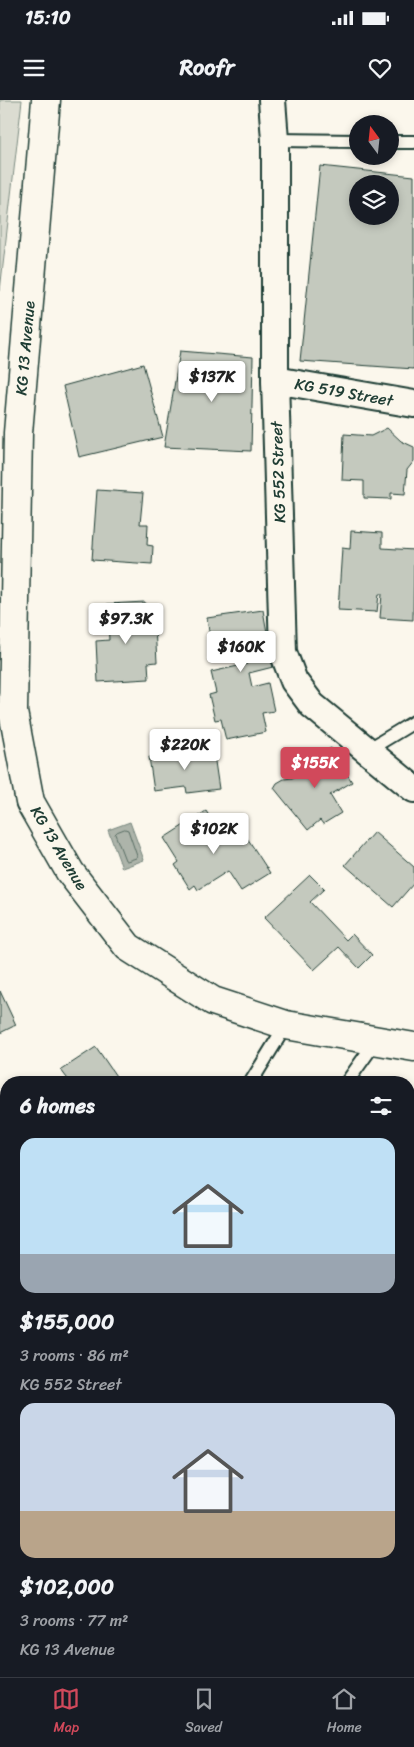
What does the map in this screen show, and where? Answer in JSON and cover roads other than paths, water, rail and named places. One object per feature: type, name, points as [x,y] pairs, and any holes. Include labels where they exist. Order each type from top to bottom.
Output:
[{"type":"street","name":"KG 13 Avenue","points":[[46,100],[18,433],[13,712],[30,802],[70,872],[128,947],[213,1001],[286,1025],[414,1047]]},
{"type":"street","name":"KG 552 Street","points":[[272,100],[275,140],[275,380],[283,652],[294,680],[312,705],[414,789]]},
{"type":"street","name":"KG 519 Street","points":[[275,380],[414,404]]},
{"type":"lane","points":[[275,140],[349,141]]},
{"type":"lane","points":[[399,142],[414,142]]},
{"type":"lane","points":[[366,751],[414,722]]},
{"type":"lane","points":[[255,1076],[286,1025]]},
{"type":"lane","points":[[351,1076],[376,1041]]},
{"type":"water","points":[[130,822],[144,860],[122,868],[108,830]]}]
